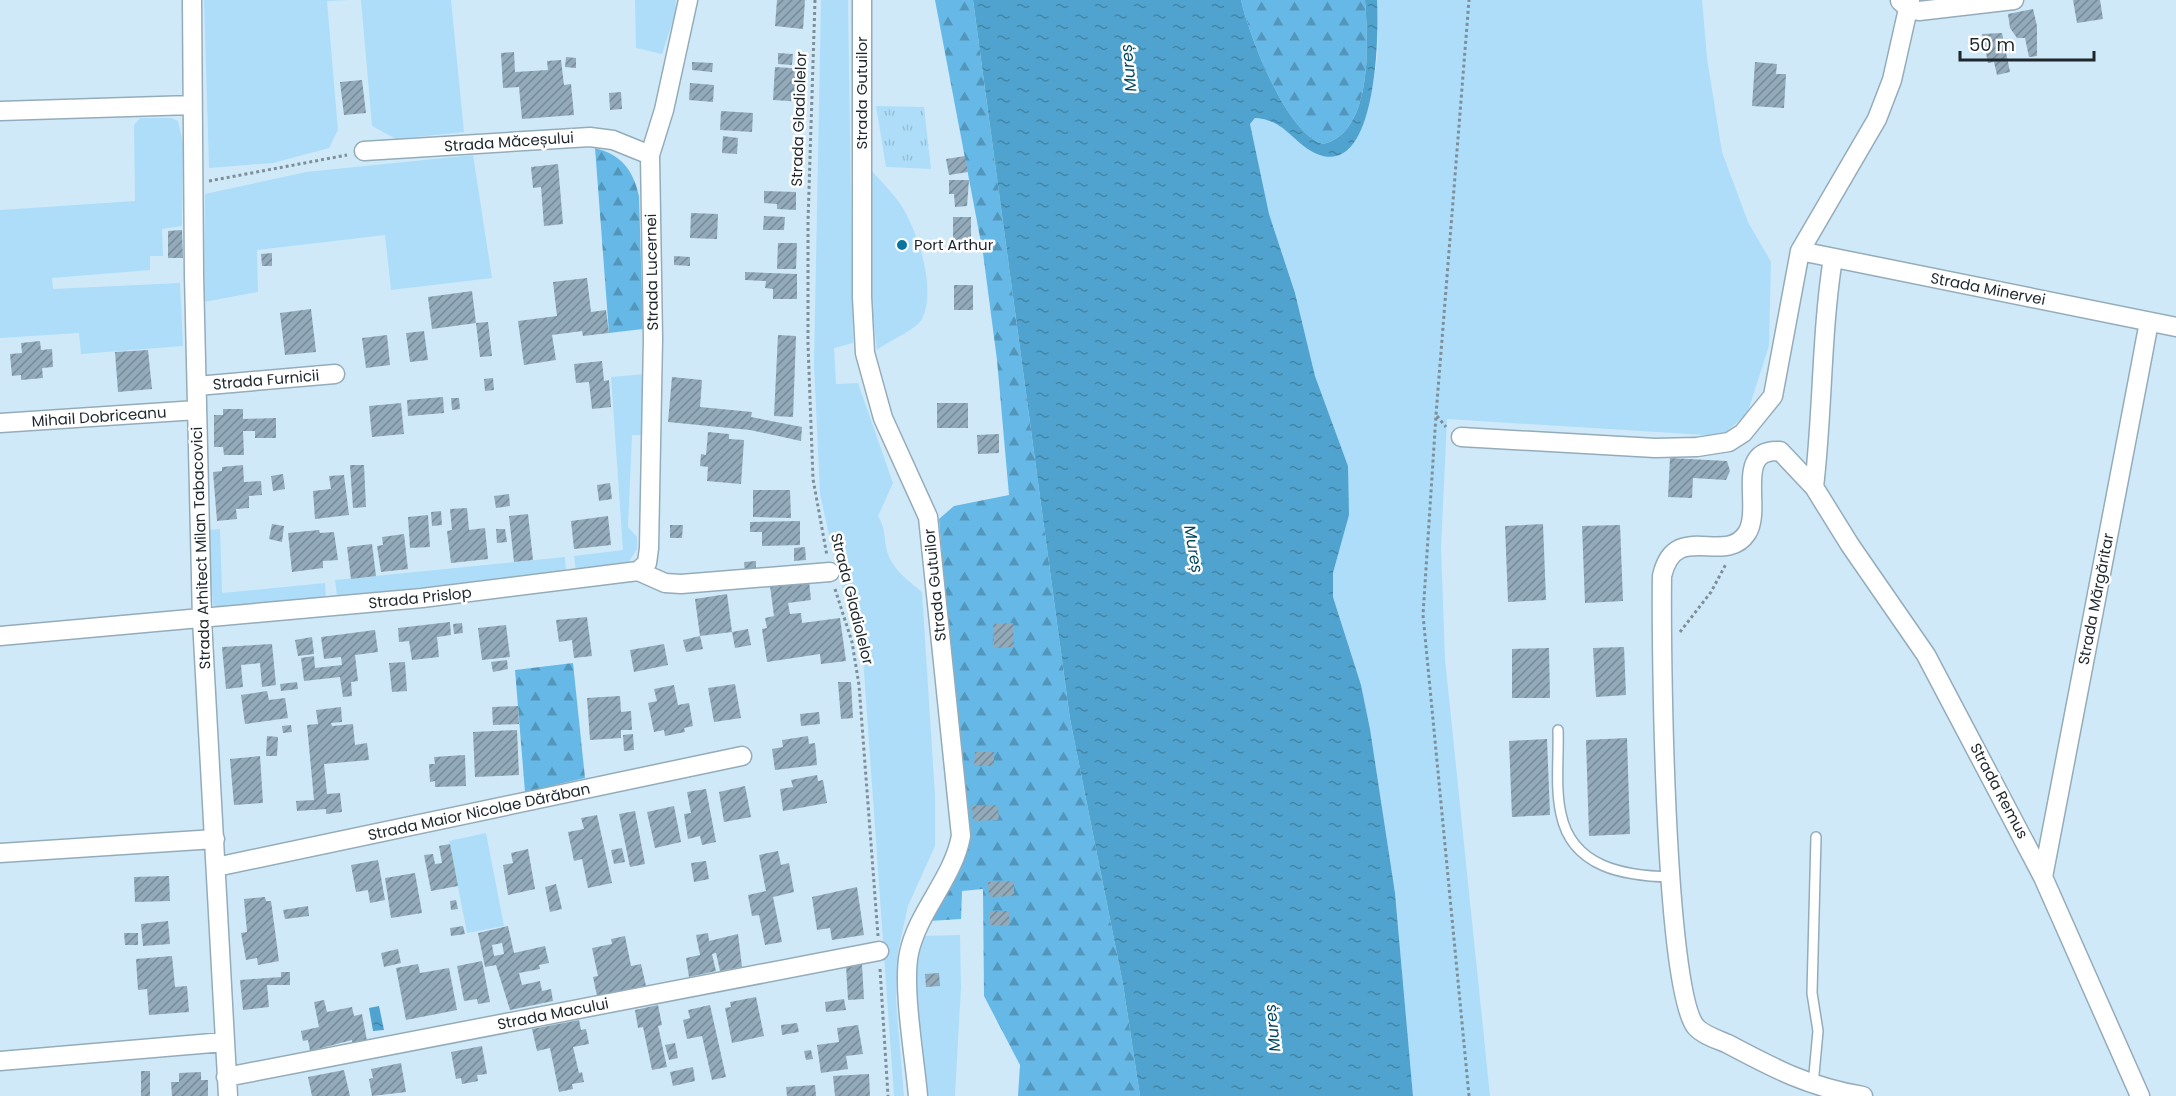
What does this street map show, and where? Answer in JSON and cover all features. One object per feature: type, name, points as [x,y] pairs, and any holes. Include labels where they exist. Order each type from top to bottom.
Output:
[{"type":"street","name":"Strada Arhitect Milan Tabacovici","points":[[192,0],[202,620],[228,1096]]},
{"type":"street","name":"Strada Lucernei","points":[[638,571],[647,563],[649,548],[653,339],[650,155],[664,110],[688,0]]},
{"type":"street","name":"Strada Gutuilor","points":[[862,0],[862,297],[865,353],[883,418],[928,517],[961,836],[957,856],[916,932],[909,954],[908,978],[918,1096]]},
{"type":"street","points":[[1461,437],[1655,448],[1697,447],[1729,442],[1743,433],[1773,396],[1800,251],[1876,118],[1892,80],[1906,3],[1935,10],[2014,0]]},
{"type":"street","points":[[0,111],[192,105]]},
{"type":"street","name":"Strada Măceșului","points":[[364,151],[590,137],[613,140],[650,155]]},
{"type":"street","name":"Strada Minervei","points":[[1800,251],[2176,327]]},
{"type":"street","points":[[1815,487],[1821,426],[1827,291],[1833,258]]},
{"type":"street","name":"Strada Mărgăritar","points":[[2043,877],[2149,322]]},
{"type":"street","name":"Strada Furnicii","points":[[197,386],[335,374]]},
{"type":"street","name":"Mihail Dobriceanu","points":[[0,423],[197,410]]},
{"type":"street","name":"Strada Remus","points":[[1736,542],[1749,531],[1752,519],[1751,485],[1754,464],[1765,451],[1780,451],[1815,487],[1926,655],[2043,877],[2140,1096]]},
{"type":"street","points":[[1736,542],[1721,546],[1689,546],[1679,549],[1668,558],[1662,576],[1661,654],[1671,877],[1685,1005],[1696,1028],[1785,1074],[1813,1085],[1863,1096]]},
{"type":"street","points":[[638,571],[665,583],[681,584],[830,572]]},
{"type":"street","name":"Strada Prislop","points":[[0,636],[202,620],[422,598],[638,571]]},
{"type":"street","name":"Strada Maior Nicolae Dărăban","points":[[216,867],[742,756]]},
{"type":"street","points":[[0,853],[215,838]]},
{"type":"street","name":"Strada Macului","points":[[226,1077],[879,951]]},
{"type":"street","points":[[0,1061],[224,1042]]},
{"type":"lane","points":[[1558,730],[1561,813],[1567,831],[1578,848],[1594,861],[1614,872],[1638,877],[1671,877]]},
{"type":"lane","points":[[1813,1085],[1818,1031],[1812,993],[1816,837]]},
{"type":"path","name":"Strada Gladiolelor","points":[[815,0],[808,221],[808,344],[813,479],[830,572],[852,642],[859,685],[888,1096]]},
{"type":"path","points":[[1469,0],[1436,415],[1423,615],[1469,1096]]},
{"type":"path","points":[[194,183],[364,151]]},
{"type":"path","points":[[1661,654],[1711,592],[1736,542]]},
{"type":"green space","points":[[204,0],[350,0],[327,1],[338,130],[329,148],[273,163],[209,168]]},
{"type":"green space","points":[[361,0],[451,0],[464,132],[396,139],[372,126]]},
{"type":"green space","points":[[635,0],[676,0],[675,14],[662,54],[636,48]]},
{"type":"green space","points":[[821,0],[848,0],[853,343],[834,348],[836,384],[858,383],[893,483],[878,516],[883,526],[887,552],[899,572],[922,592],[935,795],[935,846],[908,906],[898,951],[896,1001],[904,1096],[894,1096],[863,658],[835,562],[820,494],[814,364]]},
{"type":"green space","points":[[935,0],[973,0],[1070,719],[1123,984],[1140,1096],[1018,1096],[1020,1065],[984,996],[983,889],[962,891],[961,919],[929,921],[960,866],[959,759],[939,519],[954,506],[1009,495],[997,360],[983,253]]},
{"type":"green space","points":[[1241,0],[1365,0],[1367,37],[1364,82],[1352,122],[1340,136],[1323,144],[1309,136],[1296,122],[1271,81],[1252,36]]},
{"type":"green space","points":[[1377,0],[1702,0],[1707,58],[1722,152],[1748,222],[1771,262],[1769,346],[1747,414],[1721,436],[1447,419],[1441,548],[1445,659],[1490,1096],[1413,1096],[1395,893],[1370,729],[1361,685],[1333,597],[1333,573],[1346,526],[1348,466],[1315,376],[1295,293],[1269,214],[1250,134],[1249,124],[1255,118],[1274,121],[1317,154],[1355,139],[1368,104],[1375,71],[1378,37]]},
{"type":"green space","points":[[876,106],[924,107],[931,169],[886,167]]},
{"type":"green space","points":[[140,118],[172,118],[178,121],[183,142],[182,226],[162,229],[163,256],[150,256],[150,270],[52,278],[53,289],[180,283],[183,346],[81,354],[79,333],[0,338],[0,210],[135,201],[134,125]]},
{"type":"green space","points":[[595,148],[612,155],[625,165],[630,171],[639,196],[643,329],[609,333]]},
{"type":"green space","points":[[473,155],[492,278],[391,290],[385,235],[257,250],[258,292],[204,302],[205,194],[306,172]]},
{"type":"green space","points":[[867,165],[895,196],[909,219],[920,247],[927,278],[926,307],[922,319],[908,331],[877,350],[868,275]]},
{"type":"green space","points":[[645,374],[644,435],[632,435],[628,527],[637,537],[637,549],[628,563],[576,572],[574,556],[623,550],[611,377]]},
{"type":"green space","points":[[220,529],[222,593],[325,583],[326,599],[219,607],[213,605],[207,530]]},
{"type":"green space","points":[[565,557],[566,573],[337,596],[335,580]]},
{"type":"green space","points":[[573,663],[585,778],[525,792],[515,670]]},
{"type":"green space","points":[[486,833],[504,926],[467,933],[449,841]]},
{"type":"green space","points":[[960,935],[961,987],[955,1096],[922,1096],[912,987],[920,936]]},
{"type":"water","name":"Mureș","points":[[973,0],[1241,0],[1252,36],[1283,103],[1309,136],[1323,144],[1340,136],[1352,122],[1359,104],[1366,60],[1365,0],[1377,0],[1377,41],[1371,98],[1363,124],[1352,145],[1337,156],[1317,154],[1274,123],[1255,118],[1250,124],[1269,214],[1295,293],[1315,376],[1348,466],[1349,515],[1333,573],[1333,597],[1361,685],[1370,729],[1395,893],[1413,1096],[1140,1096],[1123,984],[1070,719]]},
{"type":"water","points":[[379,1006],[384,1030],[373,1031],[369,1008]]},
{"type":"building","points":[[777,0],[805,0],[803,29],[775,26]]},
{"type":"building","points":[[2073,0],[2100,0],[2103,19],[2077,23]]},
{"type":"building","points":[[2033,9],[2037,26],[2037,56],[2029,57],[2025,38],[2017,38],[2010,28],[2008,14]]},
{"type":"building","points":[[2002,33],[2010,72],[1997,75],[1994,62],[1988,63],[1982,34]]},
{"type":"building","points":[[514,52],[515,72],[548,70],[547,61],[561,60],[564,85],[571,84],[574,115],[522,119],[519,87],[503,88],[501,53]]},
{"type":"building","points":[[778,53],[793,54],[792,65],[778,64]]},
{"type":"building","points":[[566,57],[576,58],[576,68],[565,67]]},
{"type":"building","points":[[692,62],[713,63],[712,72],[692,70]]},
{"type":"building","points":[[1755,62],[1777,64],[1776,74],[1786,74],[1784,108],[1752,106]]},
{"type":"building","points":[[775,67],[806,69],[804,102],[773,100]]},
{"type":"building","points":[[362,80],[366,113],[344,115],[340,82]]},
{"type":"building","points":[[690,83],[714,85],[713,102],[689,100]]},
{"type":"building","points":[[621,92],[622,109],[610,110],[609,93]]},
{"type":"building","points":[[721,111],[753,113],[752,132],[720,130]]},
{"type":"building","points":[[723,136],[738,138],[737,154],[722,153]]},
{"type":"building","points":[[965,156],[968,172],[949,175],[946,159]]},
{"type":"building","points":[[558,164],[563,224],[544,226],[541,187],[533,188],[531,167]]},
{"type":"building","points":[[949,180],[969,180],[967,206],[955,207],[954,194],[949,194]]},
{"type":"building","points":[[764,191],[796,192],[796,210],[777,209],[777,204],[764,203]]},
{"type":"building","points":[[691,213],[718,214],[717,239],[690,238]]},
{"type":"building","points":[[764,216],[785,217],[784,230],[763,230]]},
{"type":"building","points":[[953,217],[971,217],[971,240],[953,240]]},
{"type":"building","points":[[182,230],[183,258],[168,258],[168,231]]},
{"type":"building","points":[[778,243],[797,243],[796,269],[777,269]]},
{"type":"building","points":[[272,253],[272,266],[262,266],[261,254]]},
{"type":"building","points":[[674,256],[690,257],[690,266],[674,265]]},
{"type":"building","points":[[745,272],[797,274],[797,299],[773,299],[773,289],[765,288],[766,281],[745,280]]},
{"type":"building","points":[[587,278],[591,312],[606,310],[609,333],[583,336],[582,331],[552,335],[556,360],[524,365],[518,321],[557,316],[553,282]]},
{"type":"building","points":[[954,285],[973,285],[973,310],[954,310]]},
{"type":"building","points":[[472,291],[476,323],[432,329],[428,297]]},
{"type":"building","points":[[311,309],[316,352],[285,355],[280,313]]},
{"type":"building","points":[[488,322],[492,356],[480,357],[476,323]]},
{"type":"building","points":[[424,331],[428,360],[410,362],[406,333]]},
{"type":"building","points":[[387,335],[390,365],[366,368],[362,338]]},
{"type":"building","points":[[778,335],[796,336],[793,417],[774,416]]},
{"type":"building","points":[[40,341],[41,350],[52,349],[53,367],[42,368],[43,378],[21,380],[21,375],[12,376],[10,354],[22,353],[21,343]]},
{"type":"building","points":[[148,350],[152,389],[118,392],[115,352]]},
{"type":"building","points":[[602,361],[604,381],[609,380],[611,407],[592,409],[589,382],[576,383],[574,364]]},
{"type":"building","points":[[672,377],[702,380],[700,407],[752,412],[751,417],[802,427],[801,441],[750,430],[668,422]]},
{"type":"building","points":[[493,378],[494,390],[485,391],[484,379]]},
{"type":"building","points":[[443,397],[444,413],[408,416],[407,400]]},
{"type":"building","points":[[451,398],[459,398],[460,409],[452,410]]},
{"type":"building","points":[[401,403],[404,434],[372,437],[369,406]]},
{"type":"building","points":[[937,403],[968,403],[968,428],[937,428]]},
{"type":"building","points":[[223,409],[243,409],[243,419],[276,418],[276,438],[255,438],[255,431],[243,431],[244,455],[224,455],[223,447],[214,447],[214,415],[223,415]]},
{"type":"building","points":[[708,432],[729,434],[729,439],[744,440],[741,484],[707,481],[708,467],[700,466],[701,454],[706,455]]},
{"type":"building","points":[[999,434],[999,453],[978,454],[977,435]]},
{"type":"building","points":[[1670,458],[1727,461],[1730,471],[1726,480],[1693,478],[1692,498],[1668,497]]},
{"type":"building","points":[[243,465],[244,482],[261,481],[262,495],[249,496],[249,508],[236,509],[237,519],[217,521],[213,472],[222,471],[222,467]]},
{"type":"building","points":[[350,465],[364,465],[366,507],[353,508]]},
{"type":"building","points":[[283,474],[285,489],[273,491],[271,476]]},
{"type":"building","points":[[344,475],[349,515],[315,519],[313,491],[331,489],[329,476]]},
{"type":"building","points":[[610,483],[612,499],[599,501],[597,485]]},
{"type":"building","points":[[753,490],[790,490],[791,518],[753,517]]},
{"type":"building","points":[[509,494],[510,506],[496,508],[494,496]]},
{"type":"building","points":[[467,508],[469,530],[485,528],[488,559],[451,563],[447,531],[452,530],[450,509]]},
{"type":"building","points":[[441,511],[442,525],[432,526],[431,512]]},
{"type":"building","points":[[528,514],[533,560],[514,562],[509,516]]},
{"type":"building","points":[[428,515],[430,547],[410,548],[408,517]]},
{"type":"building","points":[[608,516],[611,545],[574,549],[571,521]]},
{"type":"building","points":[[800,521],[800,545],[762,546],[762,532],[750,532],[750,522]]},
{"type":"building","points":[[272,524],[284,526],[282,542],[269,539]]},
{"type":"building","points":[[1543,524],[1546,600],[1508,602],[1505,526]]},
{"type":"building","points":[[670,525],[683,525],[682,538],[670,538]]},
{"type":"building","points":[[1620,525],[1623,601],[1585,603],[1582,526]]},
{"type":"building","points":[[496,529],[505,529],[507,542],[497,543]]},
{"type":"building","points":[[319,530],[320,533],[334,532],[338,560],[323,561],[323,568],[292,572],[288,533]]},
{"type":"building","points":[[404,534],[408,569],[381,572],[377,546],[383,545],[382,537]]},
{"type":"building","points":[[372,544],[376,576],[351,579],[347,547]]},
{"type":"building","points":[[805,547],[806,560],[794,561],[794,548]]},
{"type":"building","points":[[756,561],[756,573],[745,574],[744,562]]},
{"type":"building","points":[[809,581],[811,600],[788,603],[790,614],[801,613],[802,623],[840,618],[846,661],[821,664],[820,654],[767,662],[762,629],[767,628],[765,618],[774,616],[770,586]]},
{"type":"building","points":[[727,594],[732,632],[700,636],[695,599]]},
{"type":"building","points":[[587,617],[592,656],[574,658],[572,640],[559,642],[556,620]]},
{"type":"building","points":[[450,622],[451,635],[437,637],[439,657],[412,660],[409,641],[399,642],[398,628]]},
{"type":"building","points":[[462,623],[463,633],[454,634],[453,624]]},
{"type":"building","points":[[1013,623],[1014,647],[994,648],[993,624]]},
{"type":"building","points":[[506,625],[510,657],[482,660],[478,628]]},
{"type":"building","points":[[748,629],[751,645],[735,648],[732,632]]},
{"type":"building","points":[[375,630],[378,652],[355,655],[358,681],[351,682],[352,696],[343,697],[340,677],[304,681],[301,658],[314,656],[315,668],[342,665],[341,657],[324,659],[321,637]]},
{"type":"building","points":[[700,636],[703,649],[686,652],[683,640]]},
{"type":"building","points":[[312,637],[314,654],[298,656],[295,640]]},
{"type":"building","points":[[272,644],[276,685],[262,687],[260,663],[241,665],[243,687],[226,689],[222,647]]},
{"type":"building","points":[[664,644],[668,665],[634,672],[630,650]]},
{"type":"building","points":[[1624,647],[1626,695],[1596,697],[1593,648]]},
{"type":"building","points":[[1549,648],[1550,698],[1512,698],[1512,649]]},
{"type":"building","points":[[507,660],[508,669],[493,672],[491,662]]},
{"type":"building","points":[[405,662],[407,691],[392,692],[389,663]]},
{"type":"building","points":[[297,682],[298,689],[281,691],[280,684]]},
{"type":"building","points":[[838,682],[851,682],[853,718],[841,719]]},
{"type":"building","points":[[735,684],[741,718],[714,722],[708,688]]},
{"type":"building","points":[[674,685],[678,705],[689,703],[693,726],[684,728],[685,732],[665,736],[664,730],[654,732],[648,703],[657,701],[654,689]]},
{"type":"building","points":[[267,691],[269,700],[285,698],[288,718],[245,724],[241,695]]},
{"type":"building","points":[[620,696],[621,712],[631,711],[632,730],[621,730],[621,738],[590,740],[587,698]]},
{"type":"building","points":[[518,706],[519,724],[493,725],[492,707]]},
{"type":"building","points":[[341,707],[342,722],[331,723],[332,726],[353,724],[355,745],[367,743],[369,760],[324,764],[327,794],[340,793],[342,812],[326,814],[326,809],[297,811],[296,801],[314,800],[307,725],[318,724],[316,710]]},
{"type":"building","points":[[819,712],[820,724],[801,726],[800,714]]},
{"type":"building","points":[[291,725],[292,732],[283,733],[282,726]]},
{"type":"building","points":[[517,730],[519,775],[475,777],[473,732]]},
{"type":"building","points":[[633,734],[634,750],[624,751],[623,735]]},
{"type":"building","points":[[267,736],[278,737],[277,756],[266,756]]},
{"type":"building","points":[[808,736],[809,744],[815,743],[817,765],[775,770],[772,749],[783,747],[782,740]]},
{"type":"building","points":[[1627,738],[1630,834],[1589,836],[1586,740]]},
{"type":"building","points":[[1547,739],[1550,815],[1512,817],[1509,741]]},
{"type":"building","points":[[975,752],[994,752],[994,766],[974,766]]},
{"type":"building","points":[[465,755],[466,786],[435,787],[435,781],[430,782],[429,764],[435,764],[434,757]]},
{"type":"building","points":[[260,756],[263,803],[234,805],[230,759]]},
{"type":"building","points":[[817,775],[818,781],[823,780],[827,803],[783,811],[780,789],[793,787],[791,780]]},
{"type":"building","points":[[745,786],[751,817],[724,822],[719,792]]},
{"type":"building","points":[[706,789],[716,842],[702,845],[700,836],[688,839],[684,814],[691,813],[687,792]]},
{"type":"building","points":[[998,805],[999,820],[973,821],[972,806]]},
{"type":"building","points":[[674,806],[681,842],[655,848],[647,812]]},
{"type":"building","points":[[635,811],[645,864],[630,867],[619,814]]},
{"type":"building","points":[[597,815],[612,883],[588,888],[582,859],[574,861],[568,832],[584,829],[581,818]]},
{"type":"building","points":[[450,844],[458,886],[431,891],[424,855],[433,854],[435,864],[442,863],[439,846]]},
{"type":"building","points":[[622,848],[625,862],[614,864],[611,850]]},
{"type":"building","points":[[528,849],[535,889],[508,895],[503,865],[513,863],[511,853]]},
{"type":"building","points":[[778,851],[781,865],[789,863],[794,892],[773,897],[782,942],[765,945],[759,915],[752,916],[748,895],[766,891],[759,855]]},
{"type":"building","points":[[378,860],[385,900],[370,903],[368,890],[356,892],[351,865]]},
{"type":"building","points":[[706,861],[709,879],[694,882],[691,863]]},
{"type":"building","points":[[415,873],[422,913],[391,918],[385,878]]},
{"type":"building","points":[[169,876],[170,901],[135,902],[134,877]]},
{"type":"building","points":[[1014,881],[1014,896],[989,897],[988,882]]},
{"type":"building","points":[[556,884],[562,909],[550,912],[545,887]]},
{"type":"building","points":[[857,887],[864,935],[832,940],[830,928],[817,930],[812,897]]},
{"type":"building","points":[[265,897],[266,901],[271,901],[279,961],[258,965],[257,958],[246,960],[241,933],[247,932],[244,899]]},
{"type":"building","points":[[456,900],[458,909],[451,910],[450,901]]},
{"type":"building","points":[[308,906],[309,916],[285,919],[283,910]]},
{"type":"building","points":[[990,911],[1009,911],[1009,926],[990,925]]},
{"type":"building","points":[[168,921],[170,944],[143,946],[141,924]]},
{"type":"building","points":[[463,926],[465,934],[451,936],[450,928]]},
{"type":"building","points":[[508,926],[514,953],[545,946],[549,963],[539,965],[540,969],[519,973],[522,985],[540,981],[542,991],[551,989],[553,1001],[510,1010],[496,965],[485,967],[478,933]],"holes":[[[502,943],[504,954],[494,956],[492,945]]]},
{"type":"building","points":[[124,933],[138,933],[138,945],[125,945]]},
{"type":"building","points":[[708,933],[709,941],[738,934],[742,967],[720,971],[716,953],[712,954],[716,971],[689,977],[686,958],[700,955],[696,935]]},
{"type":"building","points":[[625,936],[631,966],[641,964],[646,986],[597,996],[593,977],[598,976],[592,948],[612,944],[611,939]]},
{"type":"building","points":[[398,949],[401,963],[384,967],[381,953]]},
{"type":"building","points":[[172,956],[175,987],[187,986],[189,1012],[149,1015],[147,989],[138,990],[136,959]]},
{"type":"building","points":[[482,961],[490,1002],[478,1004],[477,999],[464,1001],[457,966]]},
{"type":"building","points":[[418,964],[420,973],[449,968],[457,1010],[406,1020],[396,968]]},
{"type":"building","points":[[862,965],[864,999],[848,1000],[846,966]]},
{"type":"building","points":[[281,972],[290,972],[290,985],[267,985],[269,1007],[243,1010],[240,980],[281,977]]},
{"type":"building","points":[[939,973],[940,986],[926,987],[925,974]]},
{"type":"building","points":[[756,997],[764,1036],[732,1043],[725,1008],[731,1007],[730,1002]]},
{"type":"building","points":[[844,999],[846,1010],[826,1012],[825,1002]]},
{"type":"building","points":[[324,1000],[327,1012],[352,1007],[354,1016],[362,1014],[367,1041],[352,1043],[352,1040],[310,1051],[308,1040],[303,1041],[301,1031],[319,1027],[314,1002]]},
{"type":"building","points":[[658,1005],[662,1025],[658,1026],[667,1067],[652,1070],[643,1027],[638,1028],[635,1010]]},
{"type":"building","points":[[710,1005],[726,1077],[712,1080],[702,1036],[687,1039],[683,1020],[690,1018],[688,1010]]},
{"type":"building","points":[[579,1020],[581,1030],[586,1029],[589,1044],[573,1047],[579,1073],[582,1072],[584,1082],[572,1084],[573,1089],[559,1092],[550,1048],[537,1051],[532,1029]]},
{"type":"building","points":[[797,1023],[799,1032],[782,1035],[781,1025]]},
{"type":"building","points":[[858,1025],[863,1054],[846,1056],[848,1069],[821,1073],[817,1045],[839,1042],[837,1028]]},
{"type":"building","points":[[675,1043],[678,1058],[669,1060],[665,1045]]},
{"type":"building","points":[[482,1046],[487,1074],[477,1075],[478,1081],[462,1084],[461,1078],[456,1079],[451,1052]]},
{"type":"building","points":[[811,1050],[813,1059],[806,1060],[804,1051]]},
{"type":"building","points":[[401,1063],[406,1092],[372,1096],[369,1079],[373,1078],[371,1069]]},
{"type":"building","points":[[693,1067],[695,1081],[673,1086],[670,1072]]},
{"type":"building","points":[[344,1070],[350,1096],[312,1096],[308,1077]]},
{"type":"building","points":[[141,1071],[150,1071],[150,1096],[141,1096]]},
{"type":"building","points":[[201,1072],[201,1080],[208,1080],[208,1096],[172,1096],[171,1082],[179,1082],[179,1073]]},
{"type":"building","points":[[869,1074],[870,1096],[835,1096],[833,1076]]},
{"type":"building","points":[[815,1085],[816,1096],[787,1096],[786,1087]]},
{"type":"place","name":"Port Arthur","points":[[902,245]]}]
